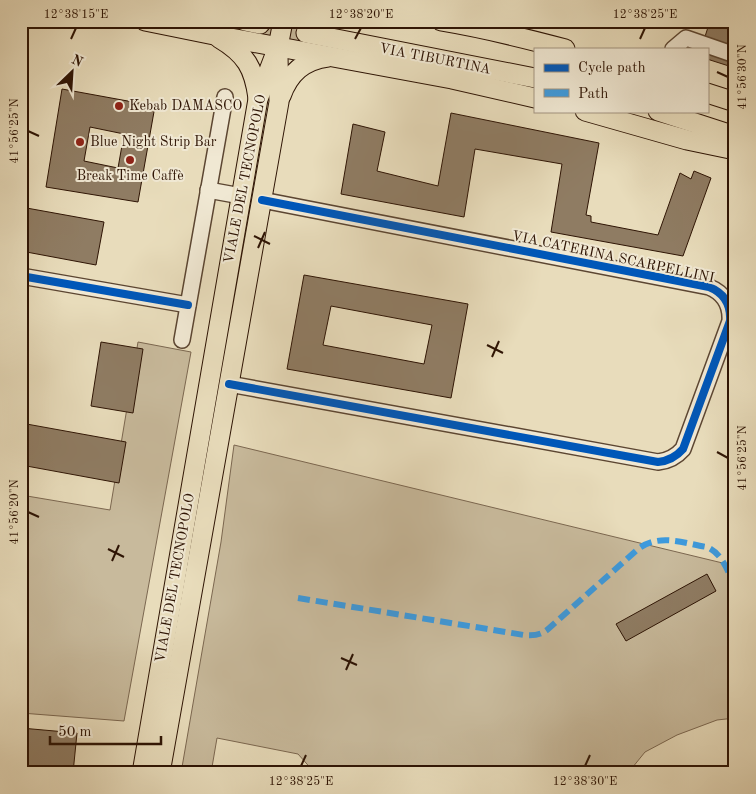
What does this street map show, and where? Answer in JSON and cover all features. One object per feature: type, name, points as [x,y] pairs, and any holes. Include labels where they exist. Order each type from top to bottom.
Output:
[{"type":"main road","points":[[145,21],[459,81],[534,98]]},
{"type":"main road","points":[[278,47],[283,21]]},
{"type":"main road","points":[[441,21],[561,48]]},
{"type":"main road","name":"VIA TIBURTINA","points":[[306,33],[534,78]]},
{"type":"main road","points":[[214,35],[234,48],[245,59],[253,72],[258,99]]},
{"type":"main road","name":"VIALE DEL TECNOPOLO","points":[[142,773],[258,99],[278,47]]},
{"type":"main road","name":"VIALE DEL TECNOPOLO","points":[[160,773],[279,102],[278,47]]},
{"type":"main road","points":[[279,102],[286,82],[294,73],[310,62],[330,57]]},
{"type":"main road","points":[[708,93],[735,102]]},
{"type":"main road","points":[[588,112],[686,140],[735,150]]},
{"type":"main road","points":[[661,112],[735,136]]},
{"type":"street","points":[[674,48],[686,38],[735,55]]},
{"type":"street","points":[[182,340],[225,96]]},
{"type":"street","points":[[208,190],[241,196]]},
{"type":"street","name":"VIA CATERINA SCARPELLINI","points":[[229,384],[658,462],[671,459],[683,449],[730,321],[727,301],[722,294],[709,287],[262,200]]},
{"type":"street","points":[[21,276],[188,305]]},
{"type":"shaded area","points":[[138,342],[191,352],[124,721],[21,713],[21,495],[110,510]]},
{"type":"shaded area","points":[[234,445],[735,566],[735,718],[717,720],[677,735],[645,752],[628,773],[315,773],[298,754],[217,738],[211,773],[181,773],[221,542]]},
{"type":"building","points":[[710,21],[724,21],[735,25],[735,60],[732,67],[708,59],[708,48],[701,48]]},
{"type":"building","points":[[62,89],[155,106],[138,202],[46,187]],"holes":[[[90,127],[124,134],[118,168],[84,161]]]},
{"type":"building","points":[[451,113],[599,143],[586,215],[591,216],[591,222],[658,235],[680,173],[691,179],[694,171],[711,178],[683,256],[551,232],[562,164],[475,149],[464,217],[341,194],[353,124],[385,132],[377,171],[438,186]]},
{"type":"building","points":[[21,207],[104,222],[96,265],[21,251]]},
{"type":"building","points":[[304,275],[468,304],[451,398],[287,369]],"holes":[[[331,306],[432,325],[424,364],[323,345]]]},
{"type":"building","points":[[101,342],[143,349],[133,413],[91,406]]},
{"type":"building","points":[[21,423],[126,442],[119,483],[21,465]]},
{"type":"building","points":[[707,574],[716,591],[626,641],[616,624]]},
{"type":"building","points":[[21,728],[77,733],[73,773],[21,772]]},
{"type":"tunnel","points":[[260,24],[306,33]]},
{"type":"marked path","points":[[298,598],[524,635],[536,635],[547,630],[638,549],[646,544],[663,540],[689,543],[713,550],[724,564],[735,587]]},
{"type":"cycle path","points":[[229,384],[658,462],[672,458],[683,449],[730,321],[726,300],[709,287],[262,200]]},
{"type":"cycle path","points":[[21,276],[188,305]]},
{"type":"place","name":"Kebab DAMASCO","points":[[119,106]]},
{"type":"place","name":"Blue Night Strip Bar","points":[[80,142]]},
{"type":"place","name":"Break Time Caffè","points":[[130,160]]}]
